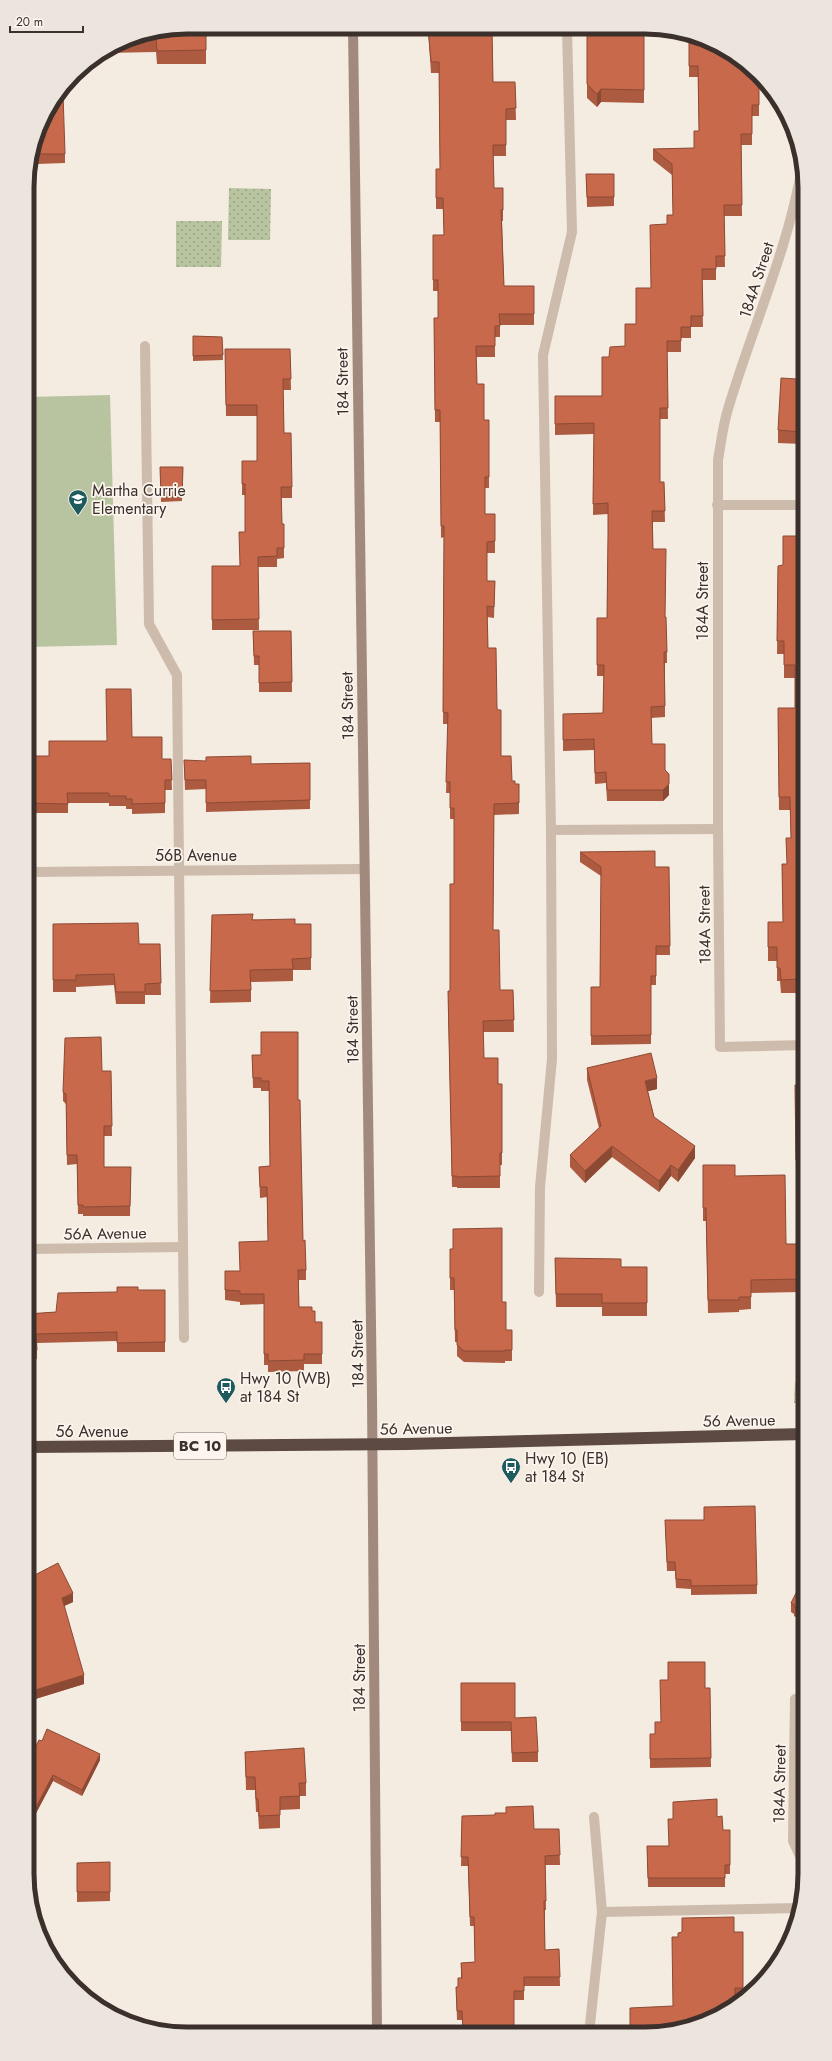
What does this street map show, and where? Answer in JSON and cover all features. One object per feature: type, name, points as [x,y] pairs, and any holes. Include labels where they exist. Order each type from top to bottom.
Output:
[{"type":"highway","name":"56 Avenue","points":[[34,1447],[372,1444],[798,1434]]},
{"type":"main road","name":"184 Street","points":[[353,34],[372,1444],[377,2027]]},
{"type":"street","points":[[539,1292],[540,1187],[552,1059],[552,830],[543,355],[572,232],[567,34]]},
{"type":"street","name":"184A Street","points":[[798,189],[780,254],[727,410],[718,460],[717,505],[720,1047],[798,1046]]},
{"type":"street","points":[[145,346],[150,624],[177,675],[184,1338]]},
{"type":"street","points":[[717,505],[798,505]]},
{"type":"street","points":[[552,830],[718,829]]},
{"type":"street","name":"56B Avenue","points":[[34,872],[364,869]]},
{"type":"street","name":"56A Avenue","points":[[34,1249],[183,1247]]},
{"type":"street","name":"184A Street","points":[[795,1699],[793,1842],[798,1852]]},
{"type":"street","points":[[590,2027],[602,1912],[594,1818]]},
{"type":"street","points":[[602,1912],[794,1908]]},
{"type":"green space","points":[[229,188],[271,189],[270,240],[228,240]]},
{"type":"green space","points":[[176,221],[222,221],[221,267],[176,267]]},
{"type":"green space","points":[[110,395],[117,645],[34,647],[34,397]]},
{"type":"green space","points":[[795,1382],[798,1382],[798,1403],[794,1403]]},
{"type":"building","points":[[177,34],[206,34],[206,50],[157,51],[156,39],[147,39]]},
{"type":"building","points":[[429,34],[492,34],[493,82],[515,82],[516,108],[506,109],[506,145],[493,145],[494,188],[503,188],[503,210],[501,210],[504,286],[534,286],[534,314],[499,314],[500,326],[495,326],[495,346],[476,346],[477,384],[484,384],[484,420],[489,420],[489,477],[485,477],[485,514],[495,514],[495,541],[487,542],[487,581],[495,581],[494,607],[487,606],[488,648],[496,648],[497,708],[498,710],[501,710],[501,756],[511,756],[512,781],[515,781],[515,784],[519,784],[519,803],[494,804],[493,930],[499,930],[500,990],[513,990],[514,1020],[483,1021],[484,1058],[498,1058],[498,1084],[502,1084],[502,1153],[500,1153],[500,1176],[452,1176],[448,991],[450,991],[450,884],[454,884],[454,808],[450,808],[450,782],[446,782],[448,713],[443,712],[444,526],[441,526],[440,410],[435,410],[434,318],[438,318],[438,280],[433,280],[433,235],[444,235],[443,198],[436,198],[436,169],[440,169],[439,62],[431,62]]},
{"type":"building","points":[[587,34],[644,34],[644,90],[601,89],[597,94],[587,84]]},
{"type":"building","points":[[689,40],[722,54],[746,72],[759,85],[759,105],[752,105],[752,134],[741,134],[742,205],[724,205],[725,256],[716,256],[716,269],[702,269],[703,316],[691,316],[691,327],[681,327],[681,341],[667,341],[668,408],[660,408],[660,482],[664,482],[665,511],[652,511],[653,549],[666,549],[665,617],[667,652],[664,652],[665,706],[651,707],[652,744],[665,744],[665,770],[669,774],[669,784],[663,790],[607,790],[606,772],[595,773],[594,739],[563,740],[563,714],[603,713],[604,665],[597,665],[597,618],[607,618],[608,503],[593,504],[594,423],[555,424],[555,396],[602,396],[602,357],[609,357],[610,347],[625,346],[625,324],[636,324],[636,288],[651,288],[650,225],[667,224],[667,215],[673,215],[672,164],[653,149],[694,148],[694,131],[699,131],[698,66],[689,66]]},
{"type":"building","points":[[63,98],[65,154],[38,154],[42,138],[54,110]]},
{"type":"building","points":[[586,174],[614,174],[614,197],[587,197]]},
{"type":"building","points":[[193,336],[222,337],[223,355],[193,356]]},
{"type":"building","points":[[225,349],[290,349],[291,379],[283,379],[284,433],[291,433],[292,487],[281,487],[284,548],[277,548],[277,556],[258,557],[259,619],[212,620],[212,566],[240,566],[239,532],[245,532],[245,484],[242,484],[242,461],[257,461],[257,405],[226,405]]},
{"type":"building","points":[[798,367],[798,432],[778,430],[781,378],[797,379]]},
{"type":"building","points":[[160,467],[183,467],[182,497],[161,497]]},
{"type":"building","points":[[783,536],[798,536],[798,979],[781,980],[780,968],[777,968],[777,947],[768,947],[768,922],[783,922],[782,864],[787,864],[786,838],[791,838],[790,797],[779,797],[778,708],[795,708],[795,665],[784,665],[784,641],[777,641],[778,566],[783,565]]},
{"type":"building","points":[[253,631],[291,631],[292,682],[259,683],[259,656],[254,656]]},
{"type":"building","points":[[106,689],[131,689],[132,737],[162,737],[162,759],[171,759],[172,780],[165,780],[165,803],[132,804],[132,799],[126,799],[126,796],[109,796],[109,793],[67,793],[68,804],[34,803],[34,756],[49,756],[49,741],[107,741]]},
{"type":"building","points":[[251,756],[251,764],[310,763],[310,800],[206,803],[206,780],[185,780],[184,760],[206,761],[206,757]]},
{"type":"building","points":[[655,851],[655,867],[669,867],[670,946],[656,946],[656,976],[651,976],[651,1035],[591,1036],[591,987],[600,987],[601,867],[580,852]]},
{"type":"building","points":[[253,914],[252,920],[295,919],[295,924],[311,924],[311,958],[292,959],[293,969],[250,970],[251,990],[210,991],[212,915]]},
{"type":"building","points":[[138,923],[139,944],[160,944],[161,983],[145,984],[145,992],[116,992],[114,974],[76,975],[76,980],[53,980],[53,924]]},
{"type":"building","points":[[261,1032],[298,1032],[298,1100],[300,1100],[303,1241],[305,1240],[306,1270],[298,1270],[299,1307],[312,1307],[312,1311],[315,1311],[315,1322],[322,1322],[322,1354],[304,1354],[304,1360],[268,1361],[268,1354],[264,1354],[264,1294],[240,1294],[240,1291],[225,1290],[225,1271],[240,1271],[239,1242],[268,1241],[267,1187],[260,1187],[259,1167],[270,1166],[269,1081],[261,1081],[261,1078],[253,1078],[252,1055],[261,1055]]},
{"type":"building","points":[[101,1037],[102,1071],[111,1071],[112,1126],[104,1126],[104,1167],[131,1167],[130,1206],[83,1207],[83,1205],[78,1205],[77,1155],[67,1155],[66,1094],[63,1092],[65,1038]]},
{"type":"building","points":[[651,1053],[657,1078],[645,1081],[654,1117],[695,1146],[678,1170],[671,1165],[659,1181],[612,1146],[585,1171],[570,1155],[601,1126],[587,1068]]},
{"type":"building","points":[[795,1085],[798,1085],[798,1160],[796,1160]]},
{"type":"building","points":[[703,1165],[735,1165],[735,1176],[785,1175],[786,1244],[798,1244],[798,1279],[751,1280],[751,1297],[739,1297],[739,1300],[708,1300],[706,1208],[703,1208]]},
{"type":"building","points":[[502,1228],[502,1302],[506,1302],[506,1330],[512,1330],[512,1350],[464,1351],[457,1345],[457,1330],[455,1330],[454,1278],[450,1278],[450,1249],[453,1249],[453,1229]]},
{"type":"building","points":[[555,1258],[621,1259],[621,1267],[647,1267],[647,1303],[602,1303],[602,1294],[556,1294]]},
{"type":"building","points":[[117,1287],[138,1287],[138,1290],[165,1290],[165,1342],[117,1343],[117,1332],[36,1334],[37,1350],[34,1350],[34,1314],[56,1312],[58,1293],[117,1292]]},
{"type":"building","points":[[755,1506],[757,1585],[691,1586],[691,1580],[676,1579],[675,1562],[667,1562],[665,1520],[704,1520],[704,1507]]},
{"type":"building","points":[[58,1563],[73,1593],[62,1598],[84,1675],[34,1690],[34,1575]]},
{"type":"building","points":[[798,1589],[798,1609],[791,1603]]},
{"type":"building","points":[[668,1662],[705,1662],[705,1688],[710,1688],[711,1758],[650,1759],[650,1734],[655,1734],[655,1722],[661,1722],[660,1680],[668,1680]]},
{"type":"building","points":[[461,1683],[515,1683],[515,1718],[536,1717],[538,1752],[512,1753],[511,1722],[461,1722]]},
{"type":"building","points":[[47,1729],[100,1754],[82,1790],[53,1775],[34,1811],[34,1750],[39,1740],[42,1741]]},
{"type":"building","points":[[304,1748],[306,1783],[299,1783],[300,1796],[280,1797],[280,1815],[259,1816],[258,1799],[256,1799],[255,1777],[246,1777],[245,1752]]},
{"type":"building","points":[[717,1799],[717,1817],[722,1816],[723,1830],[730,1830],[730,1865],[725,1865],[725,1878],[648,1878],[647,1846],[669,1846],[668,1819],[673,1819],[673,1802]]},
{"type":"building","points":[[533,1806],[534,1829],[559,1829],[560,1855],[545,1856],[546,1901],[544,1901],[545,1950],[559,1949],[560,1977],[524,1977],[524,1991],[514,1991],[514,2027],[463,2027],[462,2011],[457,2011],[456,1987],[458,1987],[458,1978],[462,1978],[461,1963],[475,1962],[474,1917],[470,1917],[468,1857],[461,1857],[462,1816],[495,1815],[495,1813],[506,1813],[506,1807]]},
{"type":"building","points":[[110,1862],[110,1892],[77,1892],[77,1863]]},
{"type":"building","points":[[734,1917],[734,1932],[743,1932],[743,1988],[735,1988],[735,1997],[722,2007],[694,2019],[665,2026],[630,2027],[630,2008],[673,2006],[672,1937],[678,1937],[678,1933],[682,1932],[682,1918]]},
{"type":"place","name":"Martha Currie Elementary","points":[[78,516]]},
{"type":"place","name":"Hwy 10 (WB) at 184 St","points":[[226,1404]]},
{"type":"place","name":"Hwy 10 (EB) at 184 St","points":[[511,1484]]}]
